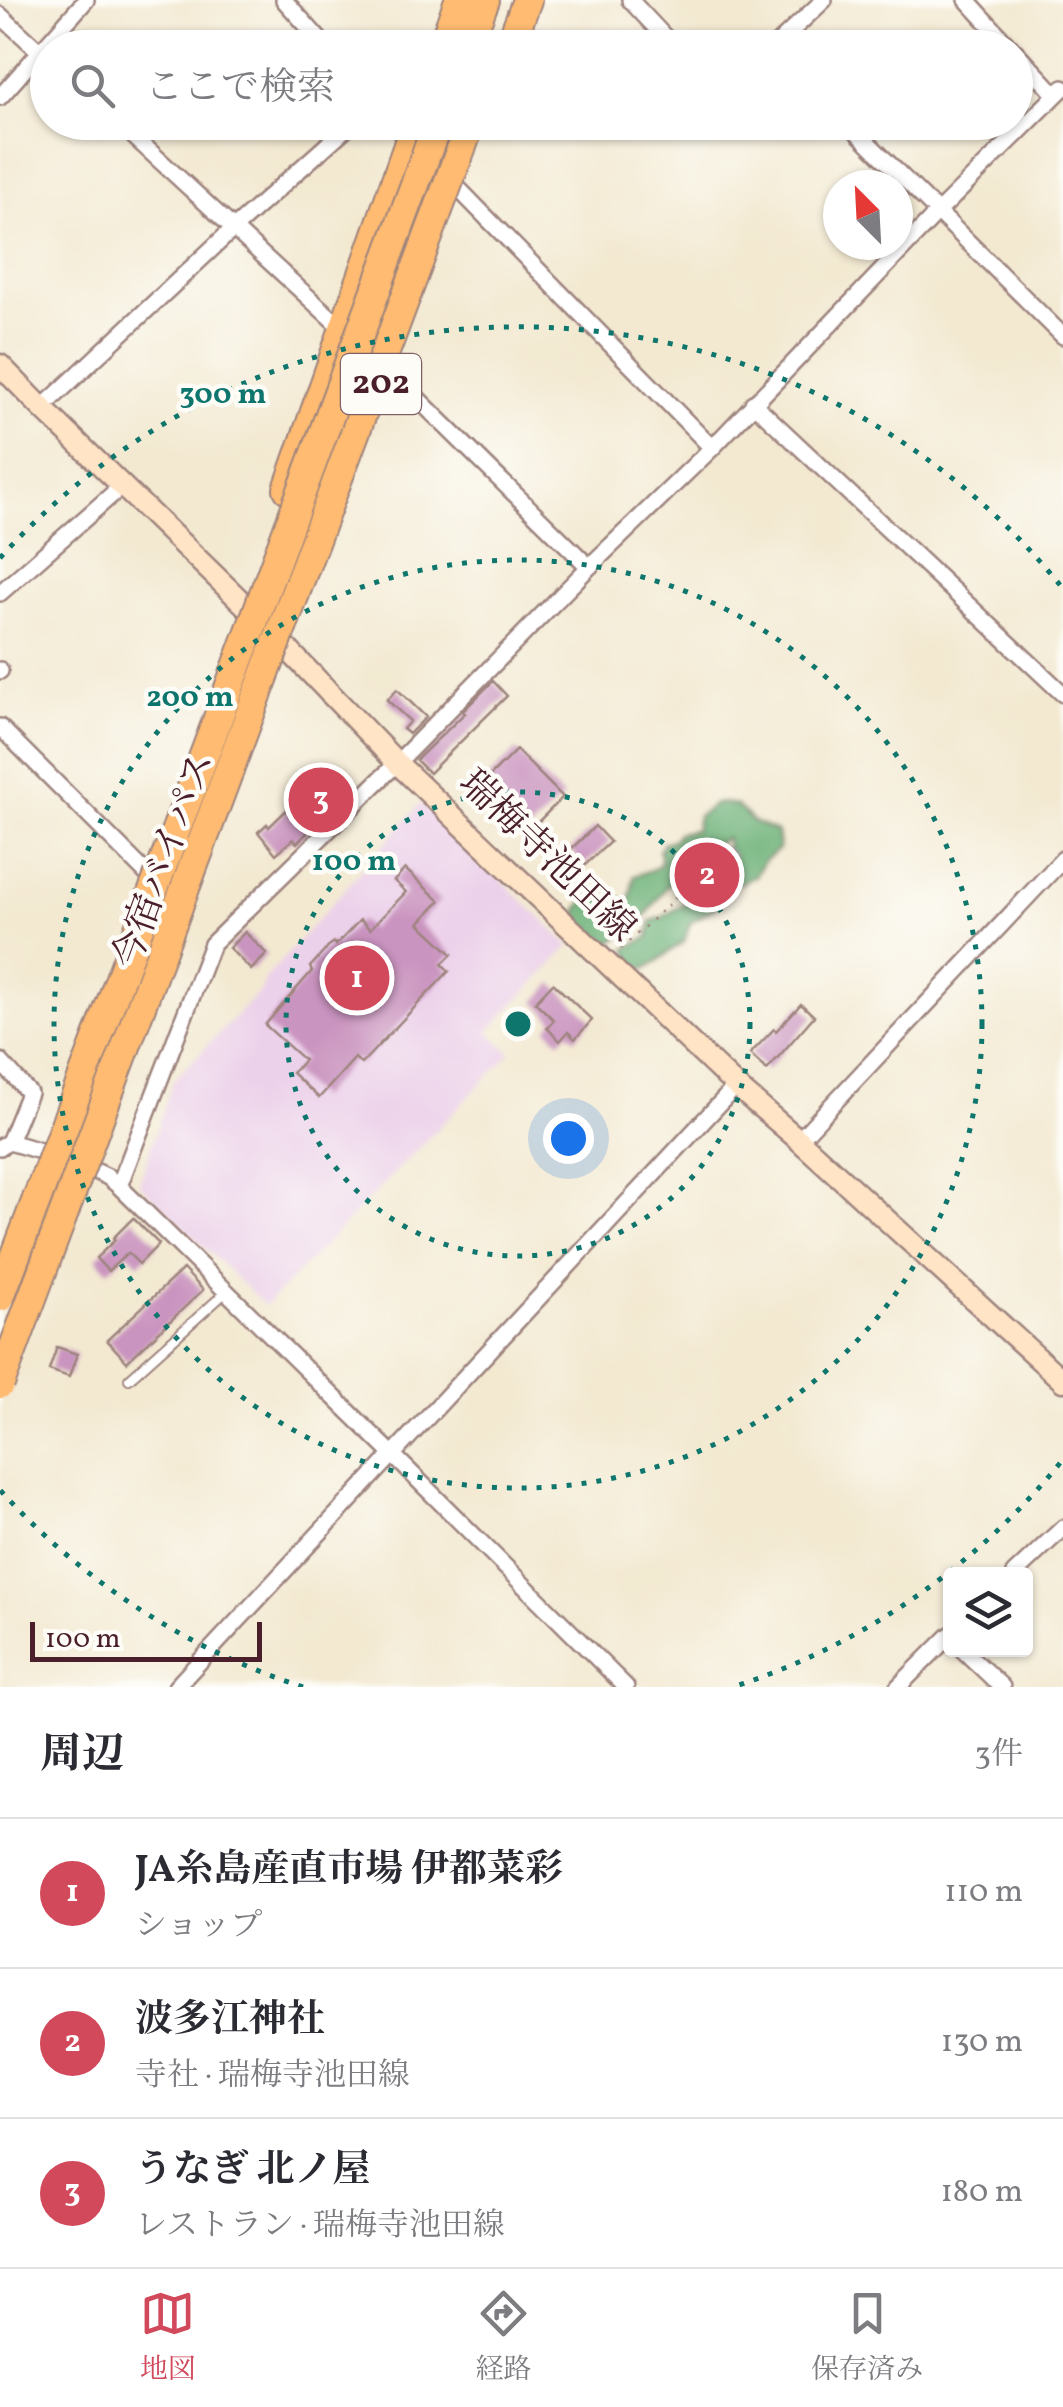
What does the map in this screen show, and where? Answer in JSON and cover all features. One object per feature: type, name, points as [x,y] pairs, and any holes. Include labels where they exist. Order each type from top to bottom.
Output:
[{"type":"highway","points":[[448,30],[459,0]]},
{"type":"highway","points":[[473,30],[485,0]]},
{"type":"highway","points":[[506,30],[517,0]]},
{"type":"highway","points":[[515,30],[527,0]]},
{"type":"highway","name":"今宿バイパス","points":[[0,1263],[46,1152],[196,754],[345,331],[404,140]]},
{"type":"highway","points":[[0,1297],[431,140]]},
{"type":"highway","points":[[0,1384],[464,140]]},
{"type":"highway","name":"今宿バイパス","points":[[0,1398],[94,1169],[473,140]]},
{"type":"main road","name":"瑞梅寺池田線","points":[[4,376],[123,485],[286,646],[397,763],[736,1086],[1063,1381]]},
{"type":"street","points":[[63,30],[86,0]]},
{"type":"street","points":[[284,0],[311,30]]},
{"type":"street","points":[[630,0],[659,30]]},
{"type":"street","points":[[793,30],[824,0]]},
{"type":"street","points":[[967,0],[995,30]]},
{"type":"street","points":[[0,15],[30,42]]},
{"type":"street","points":[[0,97],[30,68]]},
{"type":"street","points":[[1033,68],[1059,91],[1033,117]]},
{"type":"street","points":[[138,140],[345,331]]},
{"type":"street","points":[[42,408],[333,140]]},
{"type":"street","points":[[418,140],[456,186],[712,448]]},
{"type":"street","points":[[865,140],[1063,336]]},
{"type":"street","points":[[118,1186],[212,944],[712,448],[1010,140]]},
{"type":"street","points":[[384,376],[411,392],[589,567]]},
{"type":"street","points":[[753,403],[1063,694]]},
{"type":"street","points":[[0,592],[123,485]]},
{"type":"street","points":[[0,727],[149,876]]},
{"type":"street","points":[[799,1140],[1063,859]]},
{"type":"street","points":[[0,1062],[29,1093],[4,1144],[46,1152],[108,1176],[626,1687]]},
{"type":"street","points":[[176,1687],[736,1086]]},
{"type":"street","points":[[1021,1567],[1063,1528]]},
{"type":"street","points":[[898,1687],[943,1644]]},
{"type":"street","points":[[970,1657],[1002,1687]]},
{"type":"lane","points":[[130,1379],[226,1292]]},
{"type":"path","points":[[616,954],[692,882]]},
{"type":"shaded area","points":[[421,803],[570,946],[488,1031],[511,1053],[265,1306],[139,1184],[173,1081],[262,989],[265,979]]},
{"type":"green space","points":[[715,804],[737,806],[753,822],[777,832],[779,849],[764,861],[755,876],[733,887],[725,901],[690,923],[684,942],[639,970],[629,958],[627,948],[649,937],[651,921],[692,899],[699,889],[717,878],[727,838],[668,885],[644,918],[635,919],[613,942],[602,945],[575,921],[578,909],[590,899],[630,898],[634,876],[661,863],[659,851],[663,843],[673,840],[678,833],[695,830],[698,816]]},
{"type":"building","points":[[493,681],[507,696],[429,773],[416,760]]},
{"type":"building","points":[[397,689],[426,717],[409,734],[403,729],[410,721],[387,700]]},
{"type":"building","points":[[516,750],[563,797],[526,834],[490,798],[497,791],[486,780]]},
{"type":"building","points":[[333,765],[354,787],[297,843],[293,839],[276,854],[258,832],[267,824],[269,827]]},
{"type":"building","points":[[595,826],[610,842],[585,865],[570,850]]},
{"type":"building","points":[[724,846],[734,856],[702,887],[693,877]]},
{"type":"building","points":[[405,869],[440,901],[419,923],[452,954],[442,964],[449,971],[361,1064],[355,1058],[319,1098],[292,1073],[304,1060],[265,1025],[333,942],[336,945],[360,920],[370,929],[406,892],[394,881]]},
{"type":"building","points":[[245,932],[267,954],[251,970],[229,948]]},
{"type":"building","points":[[553,983],[592,1020],[575,1039],[568,1032],[560,1041],[547,1028],[554,1020],[535,1002]]},
{"type":"building","points":[[801,1004],[814,1016],[767,1070],[750,1054]]},
{"type":"building","points":[[133,1218],[159,1244],[139,1264],[128,1253],[108,1271],[96,1258]]},
{"type":"building","points":[[183,1269],[203,1290],[127,1362],[107,1340]]},
{"type":"building","points":[[57,1347],[77,1354],[69,1377],[49,1370]]},
{"type":"place","name":"うなぎ 北ノ屋","points":[[321,800]]},
{"type":"place","name":"波多江神社","points":[[707,875]]},
{"type":"place","name":"JA糸島産直市場 伊都菜彩","points":[[357,978]]}]
